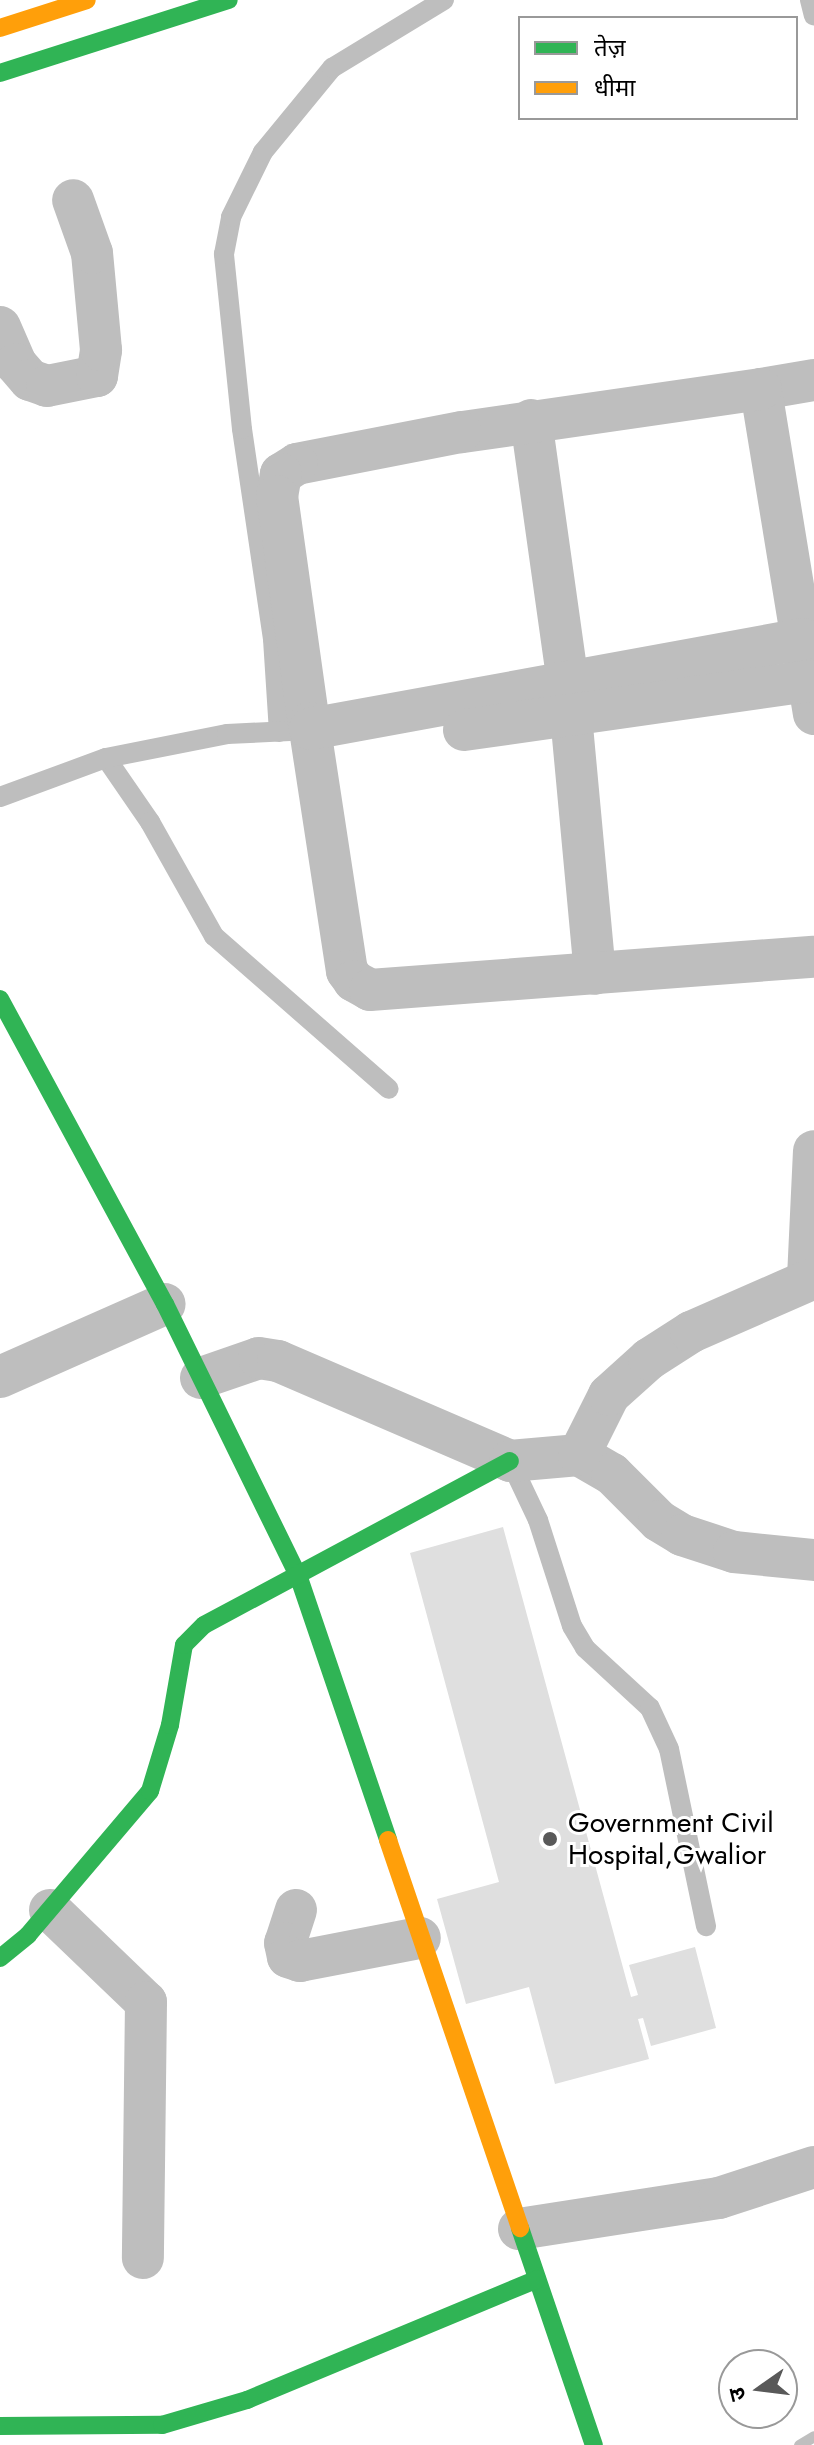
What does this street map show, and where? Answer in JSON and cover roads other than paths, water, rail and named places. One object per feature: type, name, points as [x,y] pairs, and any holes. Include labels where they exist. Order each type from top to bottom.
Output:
[{"type":"main road","points":[[0,28],[87,0]]},
{"type":"main road","points":[[0,73],[229,0]]},
{"type":"main road","points":[[1,1002],[10,1045],[165,1304],[299,1578],[594,2445]]},
{"type":"main road","points":[[0,1958],[50,1910],[150,1791],[170,1725],[184,1645],[204,1625],[299,1578],[510,1461]]},
{"type":"main road","points":[[0,2426],[162,2425],[247,2400],[537,2279]]},
{"type":"street","points":[[0,327],[16,364],[30,380],[47,386],[97,376],[101,350],[92,253],[73,200]]},
{"type":"street","points":[[814,380],[531,420],[297,464],[281,474],[277,496],[302,738],[347,971],[354,981],[370,990],[814,957]]},
{"type":"street","points":[[568,699],[812,698],[761,389]]},
{"type":"street","points":[[531,420],[568,699],[595,974]]},
{"type":"street","points":[[302,738],[568,699],[803,639]]},
{"type":"street","points":[[579,1455],[609,1395],[649,1359],[691,1332],[764,1304],[811,1278],[814,1151]]},
{"type":"street","points":[[0,1377],[165,1304]]},
{"type":"street","points":[[201,1378],[259,1358],[278,1361],[510,1461],[579,1455],[612,1474],[659,1521],[682,1535],[734,1552],[814,1560]]},
{"type":"street","points":[[50,1910],[130,1981],[146,2002],[143,2258]]},
{"type":"street","points":[[296,1910],[285,1943],[288,1957],[300,1961],[420,1938]]},
{"type":"street","points":[[519,2229],[719,2198],[814,2167]]},
{"type":"lane","points":[[0,797],[106,758],[227,734],[302,738],[273,639],[242,429],[224,254],[231,217],[263,152],[332,68],[444,0]]},
{"type":"lane","points":[[810,0],[814,16]]},
{"type":"lane","points":[[106,758],[150,822],[214,936],[389,1089]]},
{"type":"lane","points":[[510,1461],[538,1520],[572,1626],[585,1648],[650,1708],[669,1749],[706,1926]]},
{"type":"waterway","points":[[799,2445],[814,2436]]},
{"type":"place","name":"Government Civil Hospital,Gwalior","points":[[550,1839]]}]
